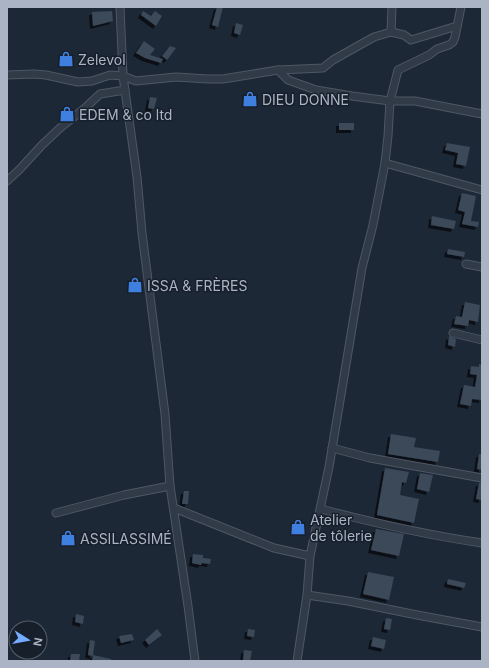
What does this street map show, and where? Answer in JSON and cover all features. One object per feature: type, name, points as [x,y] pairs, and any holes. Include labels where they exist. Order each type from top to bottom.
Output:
[{"type":"street","points":[[120,7],[123,76],[165,414],[170,486],[195,661]]},
{"type":"street","points":[[391,32],[392,7]]},
{"type":"street","points":[[297,661],[307,596],[310,556],[321,509],[362,268],[373,225],[385,163],[390,100],[398,70],[429,55],[437,49],[449,45],[455,37],[461,7]]},
{"type":"street","points":[[7,75],[46,75],[78,82],[92,81],[110,75],[123,76],[136,81],[176,76],[208,79],[236,77],[252,73],[278,70],[323,68],[332,60],[374,37],[391,32],[404,35],[412,40],[457,26]]},
{"type":"street","points":[[278,70],[288,80],[316,90],[352,96],[415,101],[482,114]]},
{"type":"street","points":[[7,181],[60,128],[86,108],[100,94],[125,90]]},
{"type":"street","points":[[385,163],[482,190]]},
{"type":"street","points":[[466,264],[482,267]]},
{"type":"street","points":[[453,333],[482,340]]},
{"type":"street","points":[[332,448],[370,458],[482,478]]},
{"type":"street","points":[[56,513],[124,495],[170,486]]},
{"type":"street","points":[[174,508],[274,548],[310,556]]},
{"type":"street","points":[[321,509],[440,537],[482,543]]},
{"type":"street","points":[[307,596],[348,601],[482,627]]},
{"type":"building","points":[[217,7],[223,7],[218,27],[212,25]]},
{"type":"building","points":[[112,11],[113,21],[93,26],[92,12]]},
{"type":"building","points":[[143,11],[151,16],[155,11],[162,16],[156,26],[141,15]]},
{"type":"building","points":[[236,23],[243,25],[240,35],[234,33]]},
{"type":"building","points":[[144,41],[155,49],[150,55],[163,59],[161,63],[145,58],[136,53]]},
{"type":"building","points":[[170,46],[176,48],[167,60],[162,56]]},
{"type":"building","points":[[150,97],[157,98],[154,109],[148,108]]},
{"type":"building","points":[[339,123],[354,123],[354,130],[339,130]]},
{"type":"building","points":[[447,143],[470,147],[466,166],[456,164],[458,153],[445,150]]},
{"type":"building","points":[[462,193],[476,196],[471,221],[479,222],[478,227],[462,224],[465,212],[458,210]]},
{"type":"building","points":[[432,216],[456,221],[454,229],[431,225]]},
{"type":"building","points":[[448,249],[465,252],[464,257],[447,254]]},
{"type":"building","points":[[465,302],[480,305],[478,322],[469,320],[468,326],[454,324],[456,316],[462,317]]},
{"type":"building","points":[[449,336],[456,339],[455,347],[448,345]]},
{"type":"building","points":[[479,364],[482,365],[482,400],[472,399],[471,406],[460,404],[464,385],[475,387],[477,375],[470,374],[471,366],[479,367]]},
{"type":"building","points":[[391,434],[416,438],[414,447],[440,451],[438,462],[388,454]]},
{"type":"building","points":[[479,454],[482,454],[482,470],[477,469]]},
{"type":"building","points":[[385,468],[409,472],[406,483],[402,482],[400,495],[419,499],[414,523],[377,515]]},
{"type":"building","points":[[420,473],[433,475],[429,492],[417,489]]},
{"type":"building","points":[[479,483],[482,483],[482,500],[476,499]]},
{"type":"building","points":[[184,491],[189,491],[188,504],[182,504]]},
{"type":"building","points":[[376,529],[404,534],[399,556],[371,550]]},
{"type":"building","points":[[193,554],[203,555],[203,558],[211,559],[210,564],[202,563],[201,565],[192,563]]},
{"type":"building","points":[[368,572],[394,577],[389,600],[363,594]]},
{"type":"building","points":[[448,579],[466,583],[464,588],[447,584]]},
{"type":"building","points":[[76,614],[84,616],[83,624],[75,622]]},
{"type":"building","points":[[386,618],[392,619],[390,630],[384,629]]},
{"type":"building","points":[[157,629],[162,635],[149,645],[145,640]]},
{"type":"building","points":[[248,629],[255,630],[254,637],[247,636]]},
{"type":"building","points":[[132,634],[134,640],[121,643],[119,636]]},
{"type":"building","points":[[373,637],[386,640],[384,649],[371,646]]},
{"type":"building","points":[[90,640],[95,641],[93,655],[111,659],[111,661],[92,661],[93,656],[88,655]]},
{"type":"building","points":[[244,650],[252,651],[250,661],[243,660]]},
{"type":"building","points":[[71,654],[80,654],[79,661],[70,661]]},
{"type":"place","name":"Zelevol","points":[[66,59]]},
{"type":"place","name":"DIEU DONNE","points":[[250,99]]},
{"type":"place","name":"EDEM & co ltd","points":[[67,114]]},
{"type":"place","name":"ISSA & FRÈRES","points":[[135,285]]},
{"type":"place","name":"Atelier de tôlerie","points":[[298,527]]},
{"type":"place","name":"ASSILASSIMÉ","points":[[68,538]]}]
